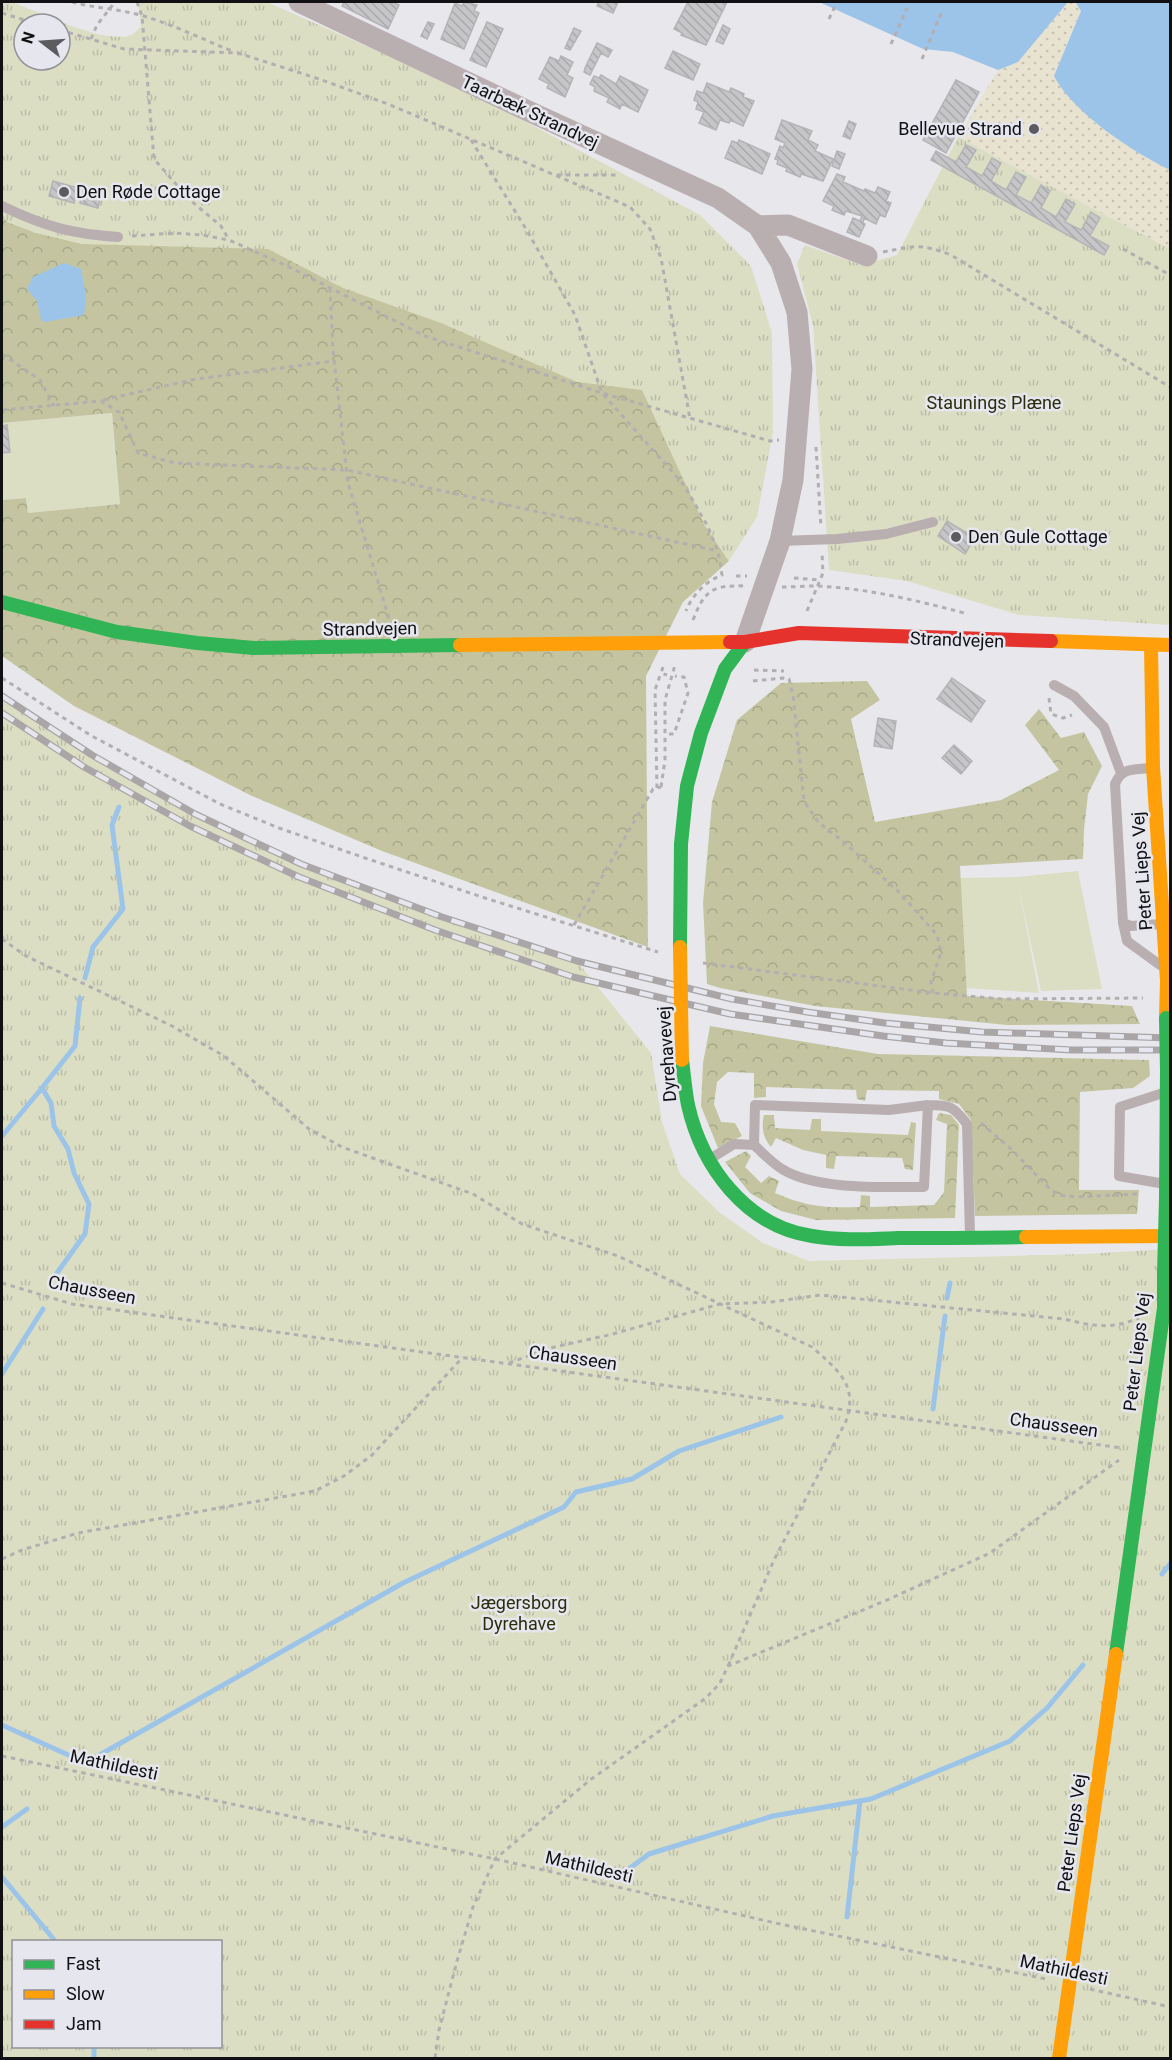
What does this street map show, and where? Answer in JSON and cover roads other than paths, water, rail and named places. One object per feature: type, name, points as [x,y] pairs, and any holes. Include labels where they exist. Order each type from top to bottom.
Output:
[{"type":"street","name":"Taarbæk Strandvej","points":[[299,2],[526,111],[718,198],[758,226],[781,263],[797,312],[807,442],[793,480],[780,541],[745,642]]},
{"type":"street","points":[[758,226],[788,225],[867,256]]},
{"type":"street","name":"Strandvejen","points":[[2,602],[117,632],[254,648],[745,642],[799,633],[1170,645]]},
{"type":"street","name":"Strandvejen","points":[[745,642],[779,650]]},
{"type":"street","name":"Dyrehavevej","points":[[745,642],[725,669],[701,733],[687,786],[681,844],[682,1060],[687,1104],[694,1130],[707,1161],[726,1187],[750,1209],[780,1227],[809,1236],[842,1239],[1170,1236]]},
{"type":"street","name":"Peter Lieps Vej","points":[[1059,2058],[1142,1450],[1164,1308],[1168,1184],[1166,1018],[1168,977],[1153,767],[1151,645]]},
{"type":"lane","points":[[2,206],[44,225],[82,235],[118,237]]},
{"type":"lane","points":[[780,541],[886,534],[933,522]]},
{"type":"lane","points":[[1051,689],[1074,696],[1104,727],[1121,773]]},
{"type":"lane","points":[[1153,767],[1125,771],[1121,773],[1115,784],[1123,923],[1127,940],[1168,977]]},
{"type":"lane","points":[[1123,923],[1131,926],[1163,924]]},
{"type":"lane","points":[[1166,1092],[1120,1107],[1119,1176],[1168,1184]]},
{"type":"lane","points":[[754,1145],[755,1105],[889,1110],[948,1105],[956,1110],[967,1124],[970,1238]]},
{"type":"lane","points":[[707,1161],[734,1144],[754,1145],[781,1169],[806,1180],[890,1187],[924,1187],[928,1105]]},
{"type":"water","points":[[819,2],[1068,2],[1018,62],[998,70],[953,52],[923,49]]},
{"type":"water","points":[[1073,2],[1170,2],[1170,170],[1105,130],[1075,104],[1054,76],[1081,11]]},
{"type":"water","points":[[64,263],[81,269],[86,296],[84,315],[45,322],[41,320],[37,301],[27,289],[33,277]]},
{"type":"waterway","points":[[85,978],[93,947],[123,909],[112,825],[119,807]]},
{"type":"waterway","points":[[57,1273],[85,1234],[89,1204],[74,1173],[68,1149],[54,1126],[51,1103],[42,1088],[75,1046],[80,998]]},
{"type":"waterway","points":[[2,1136],[42,1088]]},
{"type":"waterway","points":[[947,1298],[950,1283]]},
{"type":"waterway","points":[[2,1374],[43,1309]]},
{"type":"waterway","points":[[933,1409],[945,1316]]},
{"type":"waterway","points":[[96,1757],[403,1583],[564,1507],[576,1492],[632,1479],[679,1451],[781,1417]]},
{"type":"waterway","points":[[1162,1574],[1170,1564]]},
{"type":"waterway","points":[[615,1879],[649,1854],[773,1816],[871,1799],[1010,1741],[1047,1708],[1083,1665]]},
{"type":"waterway","points":[[2,1725],[75,1758]]},
{"type":"waterway","points":[[847,1917],[860,1801]]},
{"type":"waterway","points":[[2,1827],[27,1809]]},
{"type":"waterway","points":[[2,1877],[54,1940]]},
{"type":"waterway","points":[[94,2048],[94,2058]]},
{"type":"railway","points":[[2,696],[92,755],[195,814],[301,864],[442,917],[577,961],[732,999],[885,1023],[982,1032],[1170,1038]]},
{"type":"railway","points":[[2,713],[84,767],[190,826],[299,877],[435,930],[573,977],[730,1014],[883,1036],[946,1043],[1072,1050],[1170,1050]]},
{"type":"place","name":"Bellevue Strand","points":[[1034,129]]},
{"type":"place","name":"Den Røde Cottage","points":[[64,192]]},
{"type":"place","name":"Den Gule Cottage","points":[[956,537]]},
{"type":"park label","name":"Staunings Plæne","points":[[994,403]]},
{"type":"park label","name":"Jægersborg Dyrehave","points":[[519,1613]]}]
